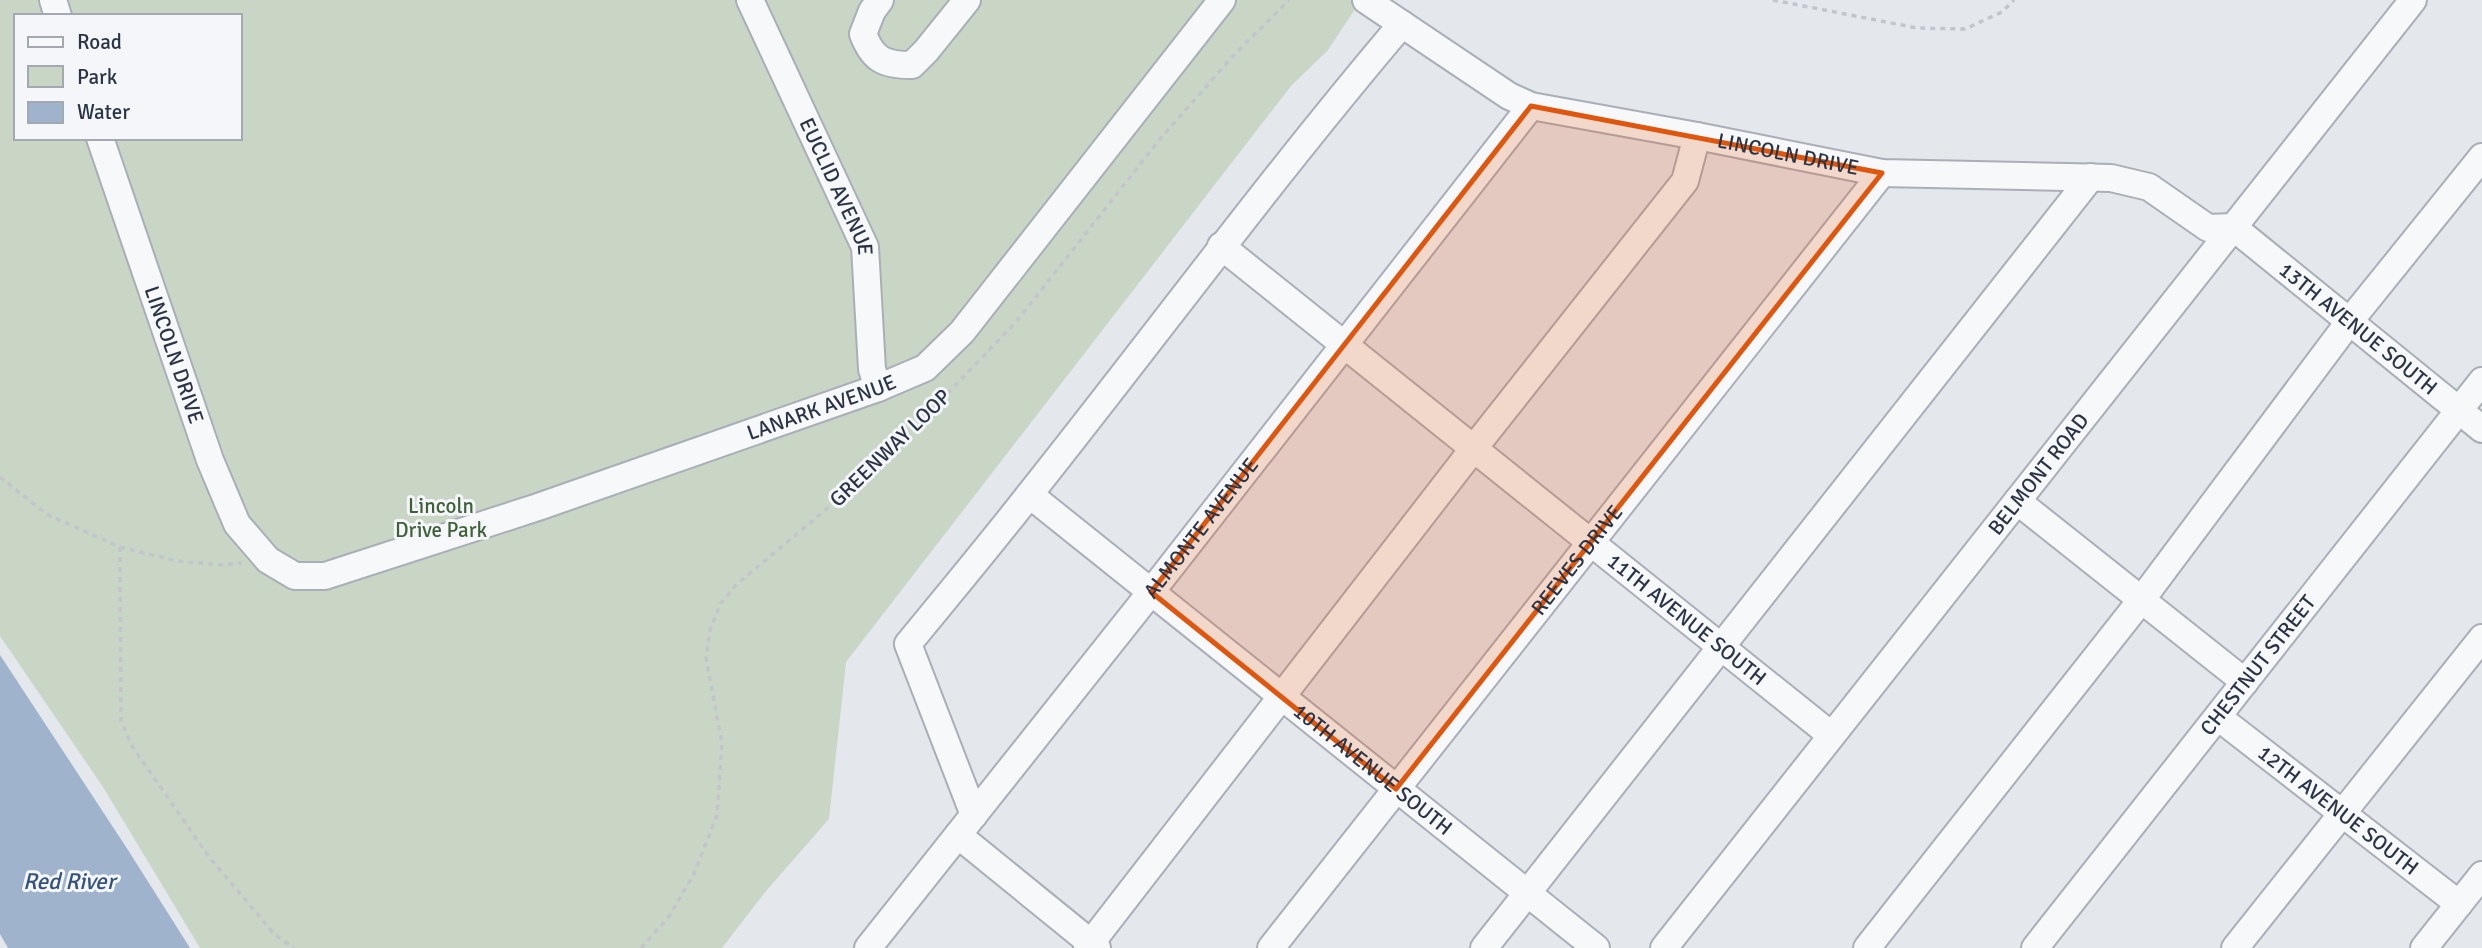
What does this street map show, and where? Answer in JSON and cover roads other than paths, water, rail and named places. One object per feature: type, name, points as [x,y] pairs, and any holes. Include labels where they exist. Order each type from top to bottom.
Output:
[{"type":"street","name":"EUCLID AVENUE","points":[[750,0],[865,247],[872,369],[878,388]]},
{"type":"street","points":[[880,0],[872,11],[863,34],[870,51],[892,65],[912,65],[967,0]]},
{"type":"street","name":"LANARK AVENUE","points":[[268,560],[295,576],[325,576],[538,507],[878,388],[925,368],[962,332],[1222,0]]},
{"type":"street","name":"LINCOLN DRIVE","points":[[1366,0],[1509,96],[1531,106],[1881,173],[2110,178],[2149,187],[2208,229],[2233,227]]},
{"type":"street","name":"BELMONT ROAD","points":[[1664,948],[2413,0]]},
{"type":"street","points":[[1402,24],[1221,246],[1030,495],[908,644],[966,825],[1092,946],[1474,448],[1685,181],[1697,136]]},
{"type":"street","name":"ALMONTE AVENUE","points":[[868,948],[1151,592],[1531,106]]},
{"type":"street","name":"LINCOLN DRIVE","points":[[101,140],[211,460],[237,524],[268,560]]},
{"type":"street","points":[[1867,948],[2142,599],[2349,323],[2482,157]]},
{"type":"street","name":"REEVES DRIVE","points":[[1271,948],[1881,173]]},
{"type":"street","points":[[1484,948],[2091,177]]},
{"type":"street","name":"13TH AVENUE SOUTH","points":[[2233,227],[2482,429]]},
{"type":"street","name":"11TH AVENUE SOUTH","points":[[1221,246],[1831,735]]},
{"type":"street","name":"CHESTNUT STREET","points":[[2035,948],[2482,381]]},
{"type":"street","name":"10TH AVENUE SOUTH","points":[[1030,495],[1596,948]]},
{"type":"street","points":[[2017,500],[2245,682]]},
{"type":"street","points":[[2235,948],[2482,638]]},
{"type":"street","name":"12TH AVENUE SOUTH","points":[[2218,717],[2459,904]]},
{"type":"street","points":[[2424,948],[2482,875]]},
{"type":"water","name":"Red River","points":[[0,655],[190,948],[8,948],[0,934]]},
{"type":"park label","name":"Lincoln Drive Park","points":[[441,518]]}]
